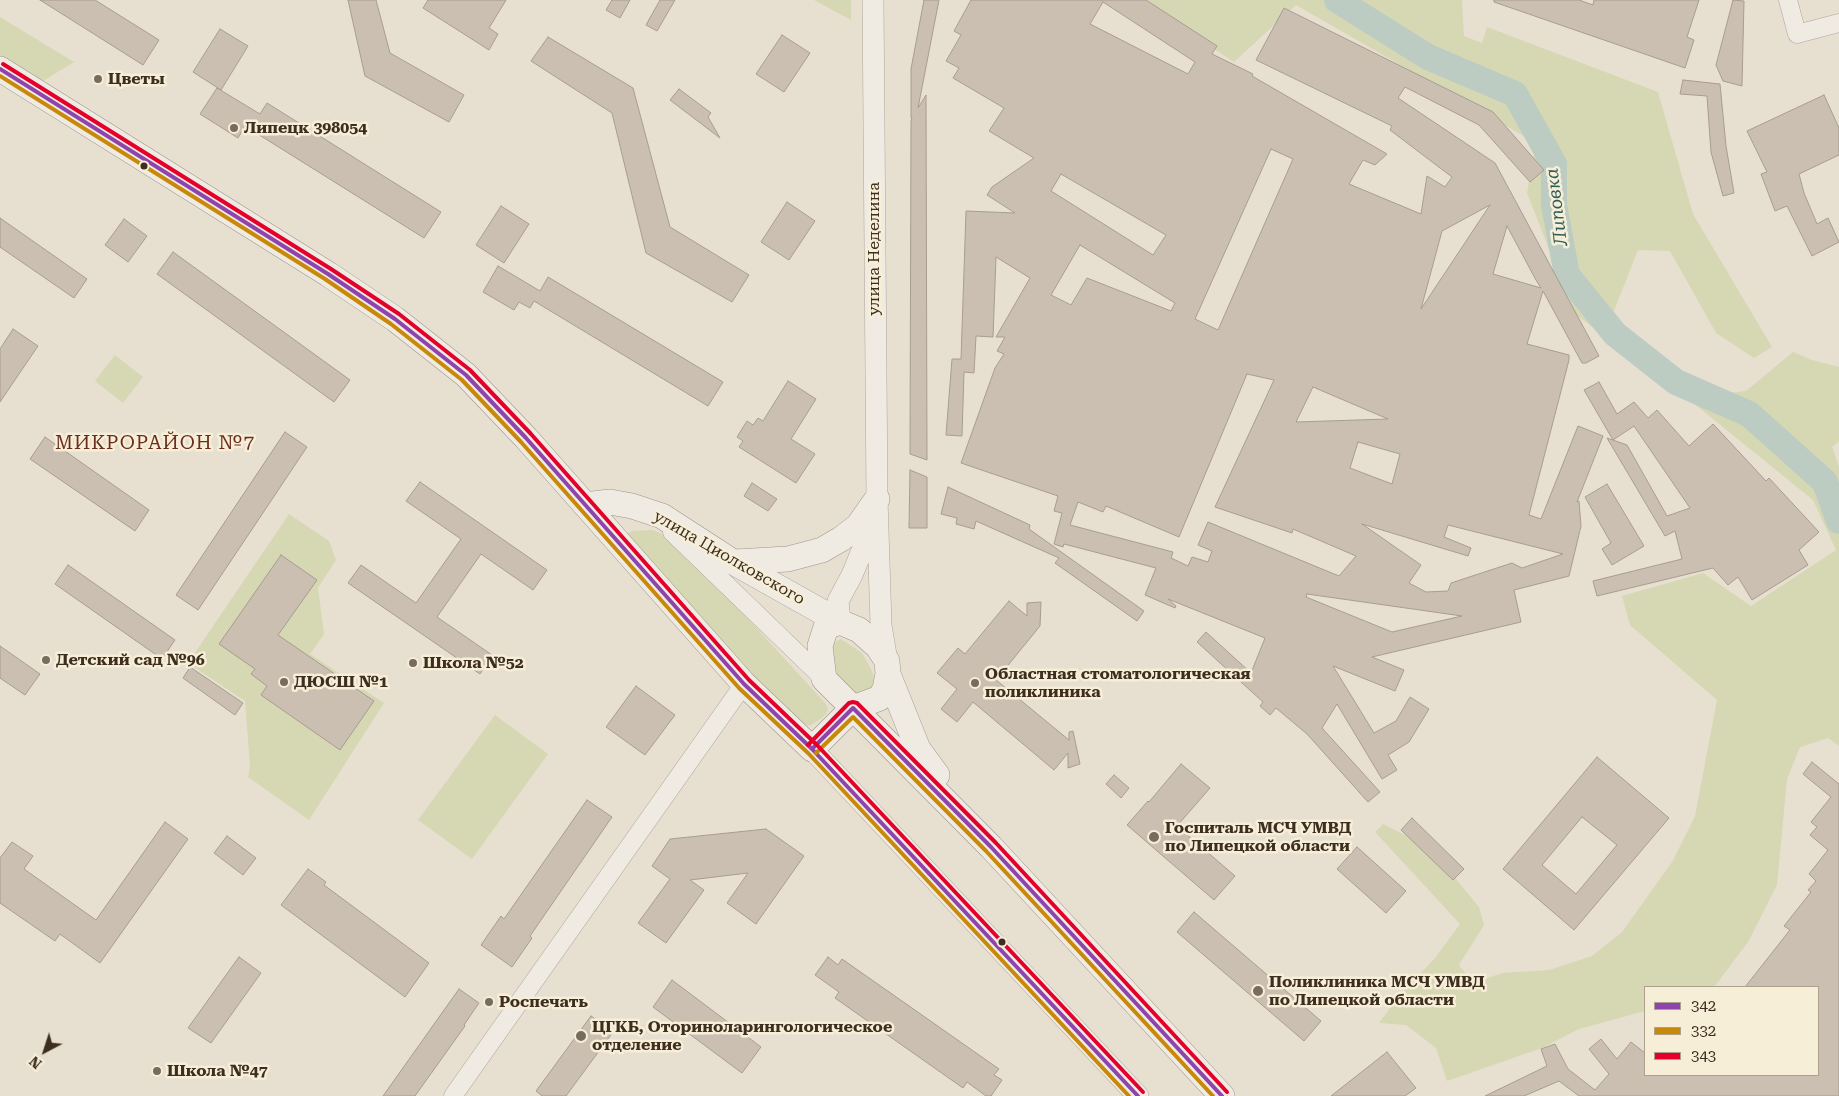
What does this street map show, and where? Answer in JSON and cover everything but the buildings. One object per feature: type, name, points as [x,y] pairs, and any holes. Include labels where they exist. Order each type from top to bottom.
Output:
[{"type":"main road","points":[[0,69],[253,226],[395,319],[466,375],[526,438],[744,684],[812,749],[853,708],[880,698],[885,689],[888,668]]},
{"type":"main road","points":[[734,562],[766,562],[788,559],[822,550],[858,526],[877,499]]},
{"type":"main road","name":"улица Циолковского","points":[[585,505],[610,502],[632,506],[662,516],[734,562],[840,622]]},
{"type":"main road","points":[[991,848],[918,749],[888,668],[878,647],[859,630],[840,622],[826,627],[820,646],[824,679],[991,848],[1222,1096]]},
{"type":"street","name":"улица Неделина","points":[[872,0],[877,499],[881,616],[888,668]]},
{"type":"street","points":[[1788,0],[1797,34],[1839,23]]},
{"type":"street","name":"улица Неделина","points":[[840,622],[838,601],[852,575],[863,548],[877,499]]},
{"type":"street","points":[[652,513],[824,679]]},
{"type":"street","points":[[453,1096],[744,684]]},
{"type":"street","points":[[812,749],[1138,1096]]},
{"type":"green space","points":[[814,0],[851,0],[851,20]]},
{"type":"green space","points":[[1140,0],[1462,0],[1464,36],[1482,43],[1487,27],[1658,92],[1693,214],[1772,347],[1754,358],[1716,333],[1670,251],[1638,250],[1604,336],[1574,313],[1527,193],[1536,143],[1296,5],[1234,62]]},
{"type":"green space","points":[[0,17],[74,62],[43,81],[0,55]]},
{"type":"green space","points":[[1793,352],[1812,360],[1839,367],[1839,441],[1832,447],[1839,467],[1839,746],[1828,738],[1800,747],[1787,779],[1777,885],[1748,942],[1715,986],[1644,986],[1644,1011],[1579,1029],[1542,1048],[1447,1081],[1436,1048],[1406,1025],[1379,1023],[1399,996],[1435,958],[1460,924],[1375,832],[1383,824],[1405,835],[1448,869],[1479,907],[1484,925],[1459,965],[1473,983],[1502,973],[1549,970],[1592,956],[1622,932],[1672,862],[1695,816],[1717,700],[1630,625],[1622,596],[1703,573],[1751,606],[1836,550],[1813,500],[1687,398],[1746,391]]},
{"type":"green space","points":[[115,355],[143,377],[123,403],[95,381]]},
{"type":"green space","name":"ДЮСШ №1","points":[[289,514],[329,541],[336,560],[318,588],[324,634],[310,654],[384,703],[309,820],[248,777],[250,766],[245,701],[188,663]]},
{"type":"green space","points":[[653,530],[677,541],[826,704],[828,709],[822,718],[811,725],[802,726],[790,720],[627,534],[632,531]]},
{"type":"green space","points":[[841,639],[862,653],[874,677],[870,693],[859,699],[836,683],[831,645]]},
{"type":"green space","points":[[495,715],[548,754],[472,859],[418,820]]},
{"type":"waterway","name":"Липовка","points":[[1337,0],[1428,57],[1515,94],[1554,164],[1554,205],[1567,275],[1615,334],[1676,382],[1749,414],[1825,482],[1839,521]]},
{"type":"transit line","name":"343","points":[[3,64],[331,269],[399,314],[470,370],[531,434],[749,680],[817,745],[1143,1092]]},
{"type":"transit line","name":"342","points":[[0,69],[328,274],[395,319],[466,375],[526,438],[744,684],[812,749],[1138,1096]]},
{"type":"transit line","name":"332","points":[[0,76],[325,279],[391,324],[462,380],[521,442],[739,688],[808,753],[1129,1096]]},
{"type":"transit line","name":"343","points":[[808,745],[849,703],[857,703],[996,843],[1227,1092]]},
{"type":"transit line","name":"342","points":[[812,749],[853,708],[991,847],[1222,1096]]},
{"type":"transit line","name":"332","points":[[816,753],[853,717],[986,851],[1213,1096]]},
{"type":"place","name":"Цветы","points":[[98,79]]},
{"type":"place","name":"Липецк 398054","points":[[234,128]]},
{"type":"place","name":"Детский сад №96","points":[[46,660]]},
{"type":"place","name":"Школа №52","points":[[413,663]]},
{"type":"place","name":"ДЮСШ №1","points":[[284,682]]},
{"type":"place","name":"Областная стоматологическая поликлиника","points":[[975,683]]},
{"type":"place","name":"Госпиталь МСЧ УМВД по Липецкой области","points":[[1154,837]]},
{"type":"place","name":"Поликлиника МСЧ УМВД по Липецкой области","points":[[1258,991]]},
{"type":"place","name":"Роспечать","points":[[489,1002]]},
{"type":"place","name":"ЦГКБ, Оториноларингологическое отделение","points":[[581,1036]]},
{"type":"place","name":"Школа №47","points":[[157,1071]]},
{"type":"district","name":"МИКРОРАЙОН №7","points":[[155,443]]}]
